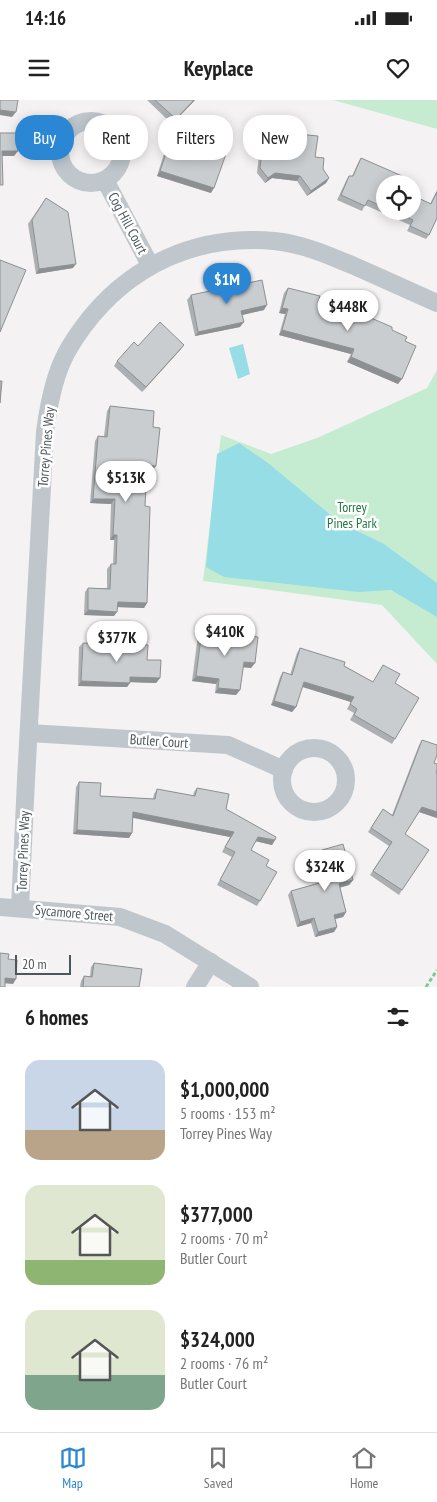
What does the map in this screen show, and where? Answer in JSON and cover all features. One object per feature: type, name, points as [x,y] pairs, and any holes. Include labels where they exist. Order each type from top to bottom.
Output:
[{"type":"street","name":"Cog Hill Court","points":[[105,180],[150,265]]},
{"type":"street","name":"Torrey Pines Way","points":[[20,908],[45,432],[50,399],[62,363],[72,343],[98,307],[131,278],[150,265],[187,250],[230,241],[275,241],[321,252],[437,303]]},
{"type":"street","name":"Butler Court","points":[[29,733],[228,745],[284,770]]},
{"type":"street","name":"Sycamore Street","points":[[0,907],[120,917],[165,934],[250,987]]},
{"type":"street","points":[[195,987],[211,962]]},
{"type":"path","points":[[426,987],[437,970]]},
{"type":"green space","points":[[333,100],[437,100],[437,129]]},
{"type":"green space","name":"Torrey Pines Park","points":[[437,370],[437,664],[382,605],[203,581],[221,435],[271,454],[317,438],[427,388]]},
{"type":"water","points":[[243,344],[250,374],[238,379],[229,348]]},
{"type":"water","points":[[239,443],[268,463],[339,522],[384,544],[437,583],[437,617],[391,590],[358,592],[224,577],[206,567],[217,454]]},
{"type":"building","points":[[0,100],[18,100],[16,112],[0,110]]},
{"type":"building","points":[[155,100],[194,100],[180,115],[172,115]]},
{"type":"building","points":[[0,133],[15,133],[15,151],[2,151],[3,185],[0,185]]},
{"type":"building","points":[[307,135],[318,136],[315,157],[324,158],[323,169],[329,178],[311,191],[300,176],[275,173],[268,178],[260,168],[261,160],[307,160]]},
{"type":"building","points":[[361,158],[400,175],[376,175],[376,204],[368,200],[365,206],[341,195],[349,176],[353,176]]},
{"type":"building","points":[[164,160],[224,160],[214,188],[160,171]]},
{"type":"building","points":[[437,192],[437,218],[429,235],[410,226],[413,220],[421,220],[421,199],[431,204]]},
{"type":"building","points":[[46,198],[68,212],[76,264],[39,269],[32,220]]},
{"type":"building","points":[[0,260],[26,270],[0,332]]},
{"type":"building","points":[[262,280],[267,305],[241,311],[244,322],[198,332],[191,295]]},
{"type":"building","points":[[288,288],[320,296],[318,302],[338,307],[337,310],[363,317],[364,315],[392,327],[392,330],[407,337],[405,341],[416,346],[402,379],[351,357],[354,349],[282,330],[288,309],[282,308]]},
{"type":"building","points":[[160,322],[184,345],[146,387],[117,361],[134,342],[138,346]]},
{"type":"building","points":[[0,381],[2,381],[0,403]]},
{"type":"building","points":[[110,406],[154,411],[153,427],[160,428],[156,466],[147,465],[145,506],[150,507],[147,603],[118,602],[117,612],[88,610],[88,588],[110,589],[111,564],[116,564],[117,535],[113,535],[115,499],[93,499],[98,436],[107,437]]},
{"type":"building","points":[[202,630],[258,637],[255,663],[244,662],[240,690],[218,688],[219,679],[196,676]]},
{"type":"building","points":[[83,643],[148,645],[147,660],[161,660],[160,678],[130,677],[130,683],[81,681]]},
{"type":"building","points":[[300,648],[345,662],[344,666],[373,682],[383,665],[400,674],[395,683],[419,698],[395,739],[354,715],[357,709],[350,704],[354,697],[304,682],[296,707],[274,701],[283,672],[292,675]]},
{"type":"building","points":[[422,740],[437,745],[437,755],[434,763],[437,764],[437,812],[422,807],[405,834],[429,850],[402,890],[373,871],[392,842],[371,828],[383,809],[393,816]]},
{"type":"building","points":[[79,782],[101,783],[100,796],[155,799],[157,789],[195,796],[197,788],[229,794],[226,809],[276,837],[275,840],[258,837],[251,850],[269,860],[266,866],[277,872],[260,901],[220,880],[235,852],[225,847],[234,832],[133,812],[132,833],[77,830]]},
{"type":"building","points":[[343,844],[353,880],[339,884],[346,912],[334,915],[337,927],[318,932],[314,918],[300,922],[291,891],[330,880],[322,850]]},
{"type":"building","points":[[0,953],[9,954],[8,959],[17,960],[16,979],[5,978],[5,987],[0,987]]},
{"type":"building","points":[[94,963],[142,969],[139,987],[83,987],[84,976],[92,977]]}]
